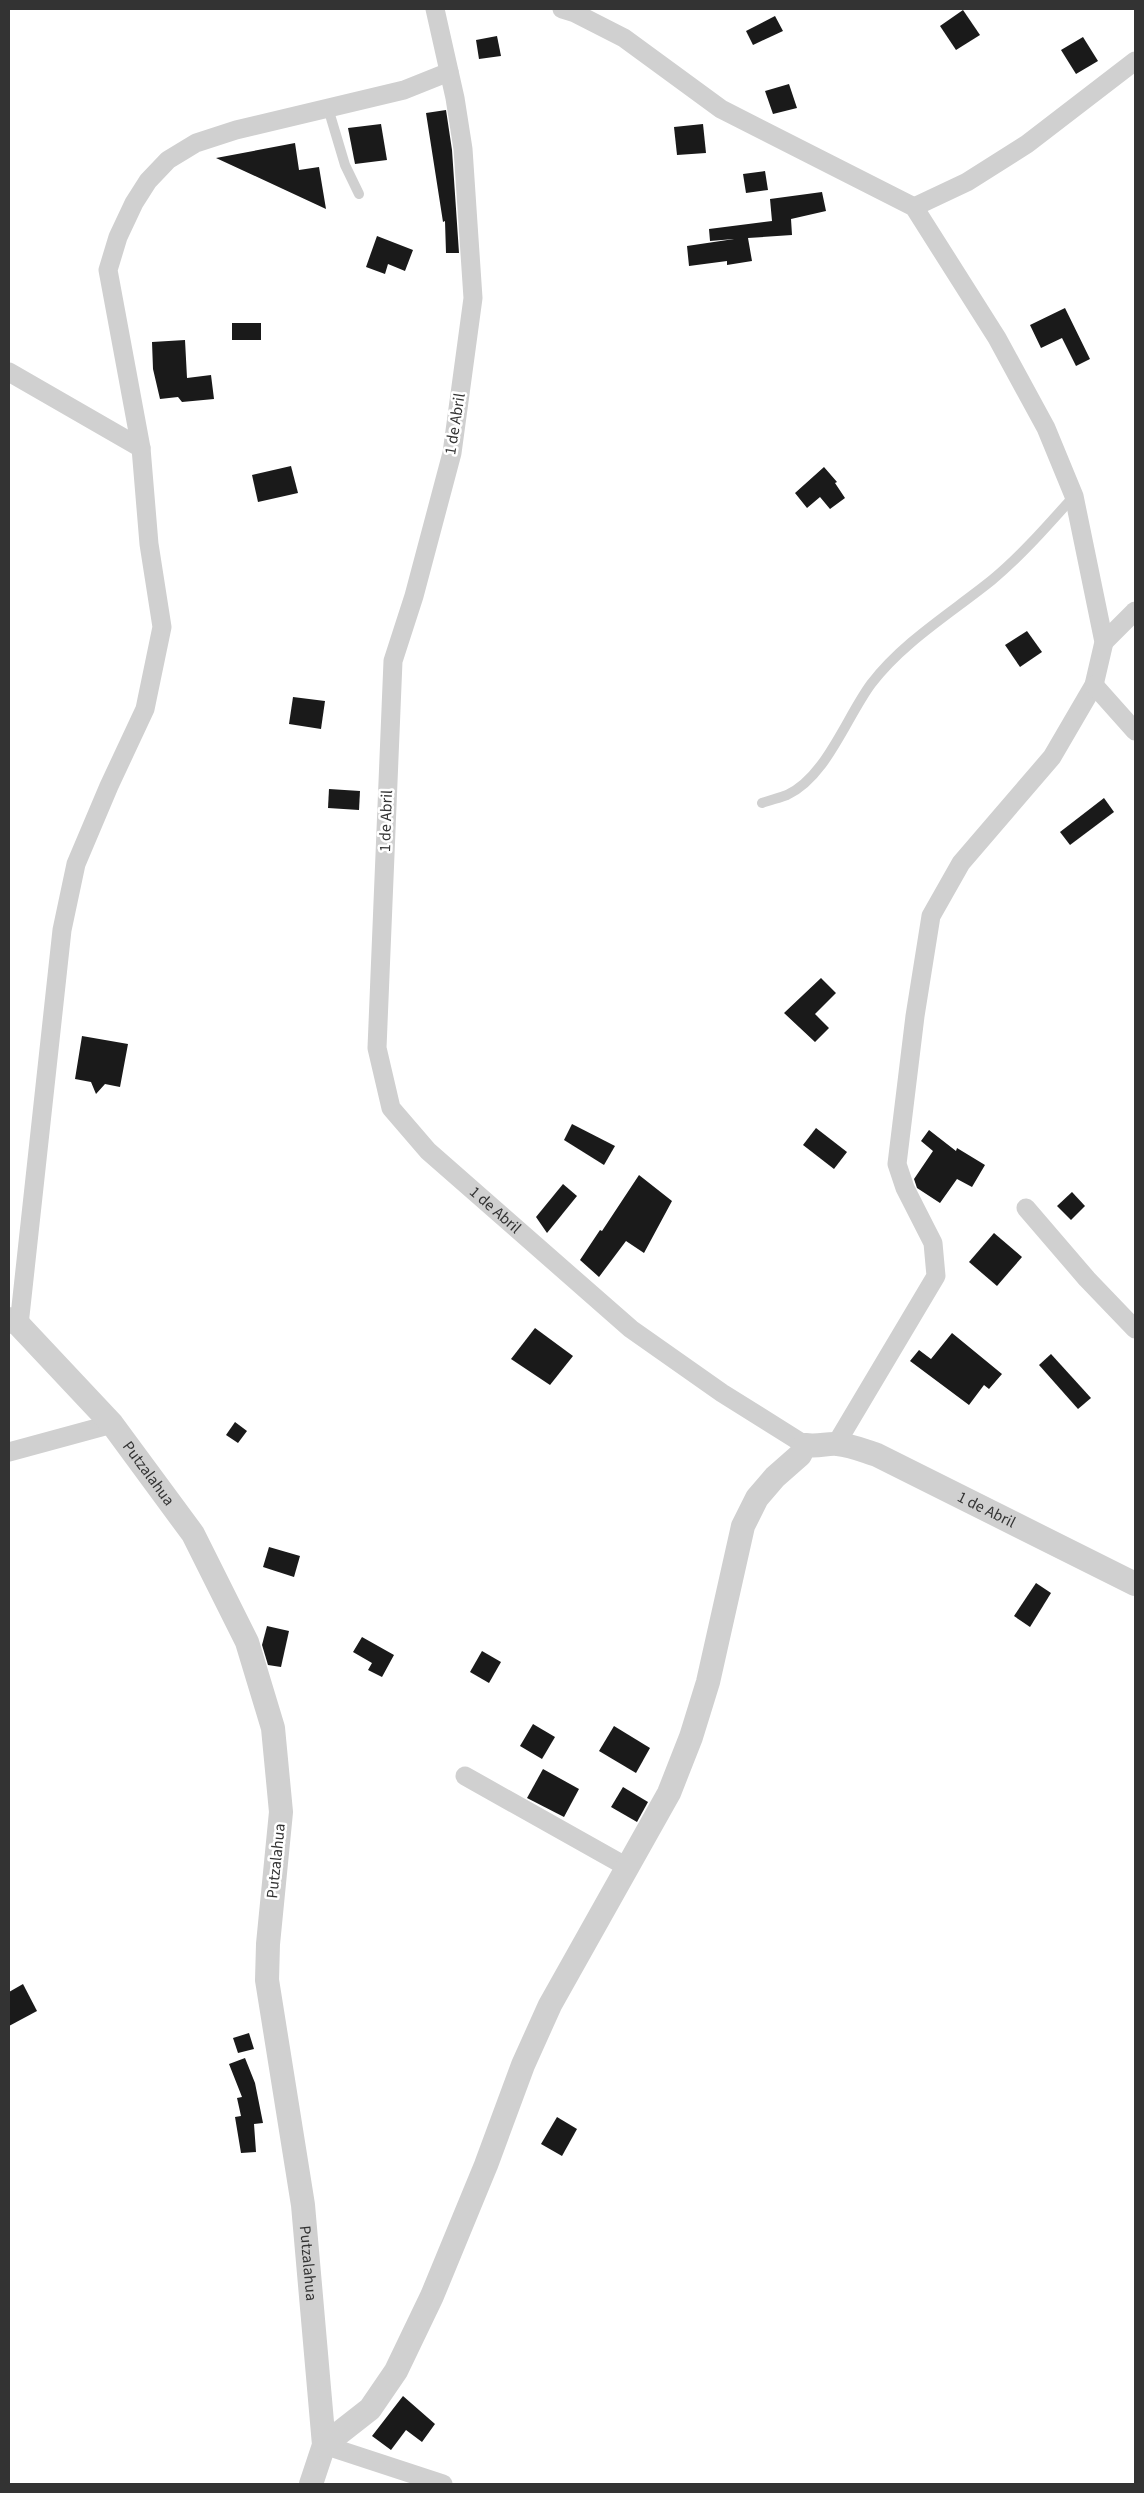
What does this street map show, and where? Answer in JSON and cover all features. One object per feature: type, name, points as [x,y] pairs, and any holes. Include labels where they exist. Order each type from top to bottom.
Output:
[{"type":"street","name":"1 de Abril","points":[[435,9],[463,149],[473,298],[452,453],[414,596],[392,660],[377,1048],[391,1108],[428,1151],[632,1329],[722,1393],[805,1445]]},
{"type":"street","points":[[324,2445],[370,2409],[396,2371],[439,2279],[486,2165],[526,2057],[550,2005],[669,1792],[691,1737],[708,1682],[743,1526],[758,1498],[775,1477],[800,1455],[805,1445],[819,1448],[836,1444],[936,1276],[933,1242],[905,1188],[897,1164],[914,1016],[931,916],[961,863],[1052,757],[1094,685],[1104,642],[1074,496],[1046,428],[997,338],[914,207],[721,109],[624,38],[575,13],[562,9]]},
{"type":"street","points":[[914,207],[967,182],[1027,144],[1135,61]]},
{"type":"street","points":[[14,1322],[62,930],[74,873],[109,786],[145,708],[162,627],[149,544],[141,448],[108,270],[118,237],[134,203],[148,181],[168,160],[196,143],[236,130],[404,90],[449,72]]},
{"type":"street","points":[[9,372],[141,448]]},
{"type":"street","points":[[1104,642],[1135,610]]},
{"type":"street","points":[[1094,685],[1135,731]]},
{"type":"street","points":[[1026,1208],[1087,1279],[1135,1329]]},
{"type":"street","name":"Putzalahua","points":[[14,1322],[112,1424],[193,1534],[247,1642],[273,1728],[281,1812],[268,1944],[267,1980],[303,2205],[324,2445],[311,2484]]},
{"type":"street","points":[[9,1452],[112,1424]]},
{"type":"street","name":"1 de Abril","points":[[836,1444],[877,1456],[1135,1584]]},
{"type":"street","points":[[465,1776],[627,1867]]},
{"type":"street","points":[[324,2445],[443,2484]]},
{"type":"lane","points":[[328,108],[345,165],[359,194]]},
{"type":"lane","points":[[762,803],[788,794],[810,779],[832,750],[852,711],[873,682],[900,653],[993,579],[1038,537],[1074,496]]},
{"type":"building","points":[[963,10],[980,35],[956,50],[940,26]]},
{"type":"building","points":[[775,16],[783,31],[753,45],[746,31]]},
{"type":"building","points":[[497,36],[501,56],[479,59],[476,40]]},
{"type":"building","points":[[1083,37],[1098,61],[1076,74],[1061,50]]},
{"type":"building","points":[[789,84],[797,108],[773,114],[765,91]]},
{"type":"building","points":[[446,110],[452,150],[459,253],[446,253],[445,221],[443,222],[426,113]]},
{"type":"building","points":[[381,124],[387,160],[355,164],[348,128]]},
{"type":"building","points":[[703,124],[706,153],[677,155],[674,127]]},
{"type":"building","points":[[295,143],[299,170],[319,167],[326,209],[216,158]]},
{"type":"building","points":[[765,171],[768,190],[746,193],[743,174]]},
{"type":"building","points":[[822,192],[826,211],[791,219],[792,235],[748,238],[752,261],[727,265],[727,261],[689,266],[687,246],[734,239],[710,241],[709,229],[772,221],[770,199]]},
{"type":"building","points":[[377,236],[413,250],[405,271],[388,264],[385,274],[366,267]]},
{"type":"building","points":[[1065,308],[1090,359],[1076,366],[1062,338],[1041,348],[1030,325]]},
{"type":"building","points":[[232,323],[261,323],[261,340],[232,340]]},
{"type":"building","points":[[185,340],[187,378],[211,375],[214,399],[182,402],[178,397],[160,399],[153,369],[152,342]]},
{"type":"building","points":[[291,466],[298,493],[258,502],[252,475]]},
{"type":"building","points":[[824,467],[837,482],[835,483],[845,498],[830,509],[820,497],[807,508],[795,493]]},
{"type":"building","points":[[1027,631],[1042,652],[1020,667],[1005,645]]},
{"type":"building","points":[[293,697],[325,701],[321,729],[289,724]]},
{"type":"building","points":[[329,789],[360,791],[359,810],[328,808]]},
{"type":"building","points":[[1104,798],[1114,812],[1070,845],[1060,832]]},
{"type":"building","points":[[821,978],[836,993],[815,1014],[829,1028],[815,1042],[784,1013]]},
{"type":"building","points":[[82,1036],[128,1044],[120,1087],[105,1084],[96,1094],[91,1082],[75,1079]]},
{"type":"building","points":[[572,1124],[615,1146],[604,1165],[564,1140]]},
{"type":"building","points":[[816,1128],[847,1152],[834,1169],[803,1145]]},
{"type":"building","points":[[929,1130],[956,1151],[957,1148],[985,1165],[972,1187],[957,1179],[940,1203],[917,1188],[914,1179],[933,1151],[921,1141]]},
{"type":"building","points":[[639,1175],[672,1201],[644,1253],[626,1241],[599,1277],[580,1260],[600,1230],[602,1231]]},
{"type":"building","points":[[563,1184],[577,1196],[547,1233],[536,1217]]},
{"type":"building","points":[[1072,1192],[1085,1206],[1071,1220],[1057,1206]]},
{"type":"building","points":[[994,1233],[1022,1257],[997,1286],[969,1262]]},
{"type":"building","points":[[535,1328],[573,1356],[550,1385],[511,1359]]},
{"type":"building","points":[[952,1333],[1002,1374],[989,1389],[984,1385],[969,1405],[910,1361],[919,1350],[931,1359]]},
{"type":"building","points":[[1051,1354],[1091,1398],[1078,1409],[1039,1365]]},
{"type":"building","points":[[235,1422],[247,1431],[238,1443],[226,1435]]},
{"type":"building","points":[[269,1547],[300,1556],[294,1577],[263,1567]]},
{"type":"building","points":[[1036,1583],[1051,1593],[1030,1627],[1014,1616]]},
{"type":"building","points":[[267,1626],[289,1631],[281,1667],[268,1665],[262,1645]]},
{"type":"building","points":[[362,1637],[394,1655],[382,1677],[368,1670],[372,1663],[353,1652]]},
{"type":"building","points":[[482,1651],[501,1662],[489,1683],[470,1672]]},
{"type":"building","points":[[533,1724],[555,1737],[542,1759],[520,1746]]},
{"type":"building","points":[[614,1726],[650,1748],[636,1773],[599,1751]]},
{"type":"building","points":[[543,1769],[579,1789],[564,1817],[527,1798]]},
{"type":"building","points":[[623,1787],[648,1802],[637,1822],[611,1807]]},
{"type":"building","points":[[23,1984],[37,2011],[9,2026],[9,1992]]},
{"type":"building","points":[[249,2033],[254,2049],[238,2053],[233,2038]]},
{"type":"building","points":[[245,2058],[255,2083],[263,2123],[254,2124],[256,2152],[241,2153],[235,2117],[241,2116],[237,2098],[242,2097],[229,2064]]},
{"type":"building","points":[[557,2117],[577,2129],[562,2156],[541,2144]]},
{"type":"building","points":[[403,2396],[435,2424],[422,2442],[406,2430],[391,2450],[372,2436]]}]
